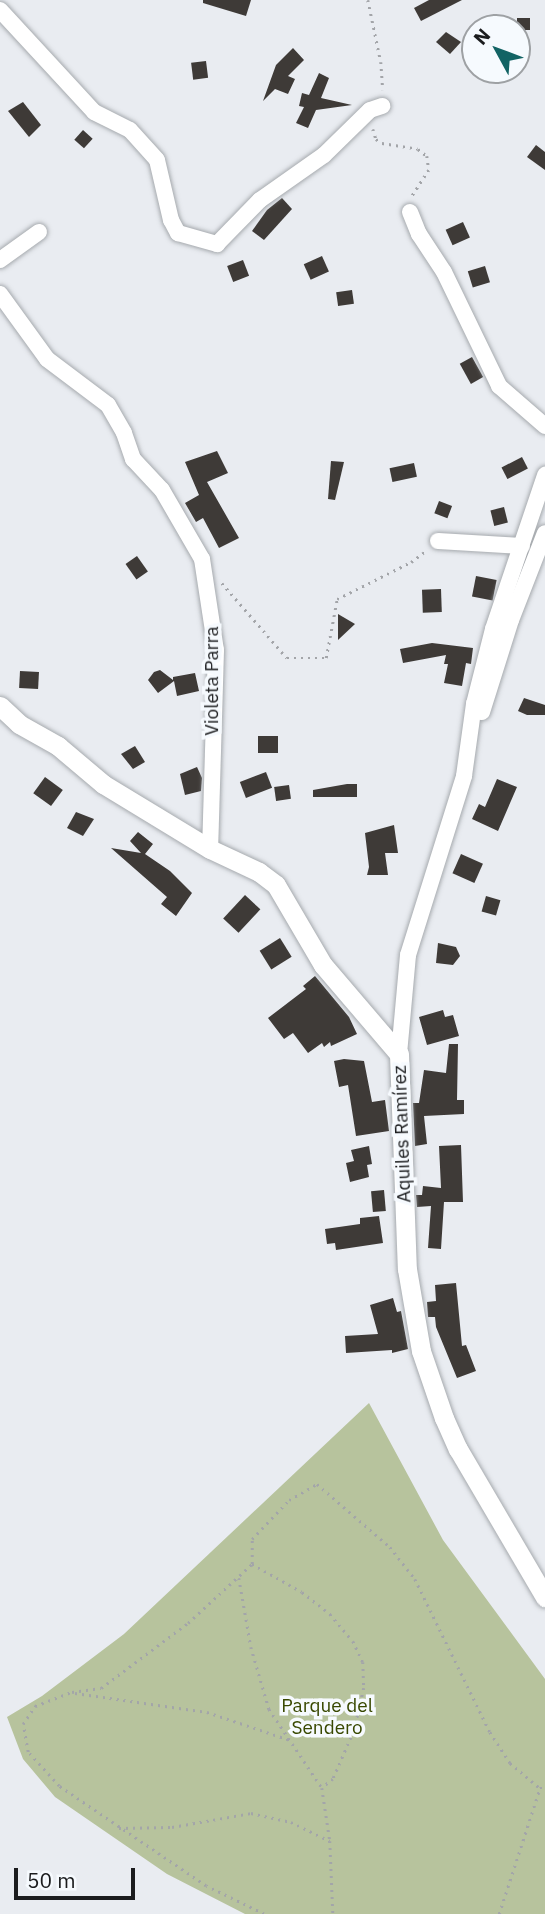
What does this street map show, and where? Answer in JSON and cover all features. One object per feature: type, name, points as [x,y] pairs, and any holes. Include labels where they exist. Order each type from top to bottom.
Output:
[{"type":"street","points":[[0,10],[94,113],[130,130],[157,160],[170,220],[178,233],[217,244],[260,200],[324,155],[370,110],[382,106]]},
{"type":"street","points":[[410,212],[499,386],[545,426]]},
{"type":"street","points":[[0,260],[39,232]]},
{"type":"street","name":"Violeta Parra","points":[[0,294],[47,359],[108,405],[124,433],[133,459],[162,490],[202,559],[215,650],[210,849]]},
{"type":"street","points":[[466,761],[474,704],[493,629],[545,475]]},
{"type":"street","points":[[399,1054],[408,955],[466,761],[512,620],[545,533]]},
{"type":"street","points":[[438,541],[522,546]]},
{"type":"street","name":"Aquiles Ramírez","points":[[0,706],[19,724],[58,746],[103,784],[210,849],[259,872],[276,885],[323,965],[399,1054],[407,1269],[421,1351],[458,1450],[545,1597]]},
{"type":"path","points":[[368,0],[381,62],[382,106],[373,130],[376,139],[418,149],[430,162],[429,170],[412,192],[410,212]]},
{"type":"path","points":[[202,559],[287,659],[326,658],[337,598],[411,562],[438,541]]},
{"type":"path","points":[[264,1914],[206,1886],[59,1786],[28,1752],[23,1724],[35,1706],[72,1692],[101,1688],[135,1665],[239,1578],[252,1564],[251,1539],[289,1500],[317,1485],[390,1547],[415,1579],[490,1732],[510,1763],[542,1788],[499,1914]]},
{"type":"path","points":[[252,1564],[302,1592],[330,1614],[353,1641],[363,1662],[364,1688],[354,1731],[332,1779],[322,1788]]},
{"type":"path","points":[[239,1578],[251,1647],[269,1709],[322,1788],[330,1841],[333,1914]]},
{"type":"path","points":[[72,1692],[206,1712],[290,1740]]},
{"type":"path","points":[[118,1828],[172,1827],[251,1813],[291,1822],[330,1841]]},
{"type":"green space","name":"Parque del Sendero","points":[[369,1403],[443,1540],[545,1679],[545,1914],[245,1914],[167,1874],[55,1797],[23,1759],[7,1717],[42,1696],[124,1634]]},
{"type":"building","points":[[203,0],[251,0],[246,16],[203,3]]},
{"type":"building","points":[[429,0],[462,0],[421,21],[414,8]]},
{"type":"building","points":[[446,32],[461,42],[450,54],[436,42]]},
{"type":"building","points":[[293,48],[304,60],[288,76],[295,79],[288,94],[275,89],[263,101],[276,65]]},
{"type":"building","points":[[206,61],[208,78],[193,80],[191,63]]},
{"type":"building","points":[[319,73],[329,78],[321,98],[352,105],[316,110],[308,128],[296,123],[304,107],[299,106],[302,93],[309,95]]},
{"type":"building","points":[[23,102],[41,125],[29,137],[8,111]]},
{"type":"building","points":[[83,130],[93,139],[84,148],[74,140]]},
{"type":"building","points":[[536,145],[545,152],[545,170],[527,157]]},
{"type":"building","points":[[282,198],[292,209],[264,240],[252,231],[267,210]]},
{"type":"building","points":[[463,222],[470,238],[453,245],[446,230]]},
{"type":"building","points":[[322,256],[329,272],[311,280],[304,264]]},
{"type":"building","points":[[243,260],[249,276],[233,282],[227,266]]},
{"type":"building","points":[[485,266],[490,282],[473,288],[468,271]]},
{"type":"building","points":[[352,290],[354,304],[338,306],[336,292]]},
{"type":"building","points":[[472,357],[483,377],[471,384],[460,364]]},
{"type":"building","points":[[217,451],[228,473],[207,482],[239,538],[219,548],[203,518],[196,522],[185,503],[199,495],[185,462]]},
{"type":"building","points":[[522,457],[528,469],[507,479],[502,467]]},
{"type":"building","points":[[331,461],[344,462],[335,500],[328,499]]},
{"type":"building","points":[[414,463],[417,477],[392,482],[390,468]]},
{"type":"building","points":[[439,501],[452,506],[447,518],[434,513]]},
{"type":"building","points":[[504,507],[508,523],[494,526],[490,510]]},
{"type":"building","points":[[137,556],[148,572],[136,580],[126,564]]},
{"type":"building","points":[[476,576],[497,580],[493,601],[472,597]]},
{"type":"building","points":[[441,589],[442,612],[423,613],[422,590]]},
{"type":"building","points":[[338,614],[355,624],[338,640]]},
{"type":"building","points":[[432,643],[473,648],[471,664],[466,663],[462,686],[444,683],[448,664],[444,664],[446,655],[403,663],[400,649]]},
{"type":"building","points":[[160,670],[173,680],[173,677],[195,673],[199,691],[177,696],[174,681],[158,693],[148,680],[154,672]]},
{"type":"building","points":[[20,671],[39,672],[38,689],[19,688]]},
{"type":"building","points":[[524,698],[545,705],[545,715],[527,715],[518,711]]},
{"type":"building","points":[[258,736],[278,736],[278,753],[258,753]]},
{"type":"building","points":[[135,746],[145,762],[133,769],[121,754]]},
{"type":"building","points":[[197,767],[202,778],[201,791],[185,795],[180,774]]},
{"type":"building","points":[[266,772],[272,788],[246,798],[240,782]]},
{"type":"building","points":[[45,777],[63,790],[51,806],[33,793]]},
{"type":"building","points":[[497,779],[517,787],[498,831],[472,819],[479,804],[485,807]]},
{"type":"building","points":[[357,784],[357,797],[313,797],[313,790]]},
{"type":"building","points":[[289,785],[291,799],[276,801],[274,787]]},
{"type":"building","points":[[76,812],[94,819],[83,836],[67,828]]},
{"type":"building","points":[[394,825],[398,853],[385,853],[388,875],[367,875],[369,867],[365,833]]},
{"type":"building","points":[[138,832],[153,844],[145,854],[170,871],[192,893],[176,916],[161,904],[167,897],[111,848],[141,853],[130,841]]},
{"type":"building","points":[[461,854],[483,864],[474,883],[452,873]]},
{"type":"building","points":[[245,895],[260,909],[239,933],[223,918]]},
{"type":"building","points":[[486,896],[500,900],[496,916],[482,911]]},
{"type":"building","points":[[280,938],[292,957],[271,969],[260,951]]},
{"type":"building","points":[[438,943],[456,947],[460,956],[453,965],[436,963]]},
{"type":"building","points":[[315,976],[349,1017],[357,1034],[331,1046],[330,1042],[324,1047],[322,1043],[308,1053],[293,1033],[284,1039],[268,1018],[306,989],[303,986]]},
{"type":"building","points":[[443,1010],[445,1017],[453,1015],[459,1036],[427,1045],[419,1017]]},
{"type":"building","points":[[449,1044],[458,1044],[457,1100],[464,1100],[464,1114],[424,1116],[427,1144],[415,1146],[413,1103],[419,1103],[424,1070],[446,1073]]},
{"type":"building","points":[[334,1061],[364,1061],[372,1102],[385,1100],[389,1131],[356,1136],[348,1085],[339,1087]]},
{"type":"building","points":[[461,1145],[463,1202],[444,1202],[441,1249],[428,1248],[431,1206],[417,1207],[416,1195],[422,1195],[423,1186],[441,1188],[439,1146]]},
{"type":"building","points":[[369,1146],[372,1164],[367,1165],[369,1177],[350,1182],[346,1163],[354,1161],[351,1150]]},
{"type":"building","points":[[384,1190],[386,1211],[373,1212],[371,1191]]},
{"type":"building","points":[[379,1216],[383,1243],[336,1250],[335,1243],[327,1244],[325,1229],[360,1224],[360,1218]]},
{"type":"building","points":[[456,1283],[462,1346],[466,1345],[476,1371],[457,1378],[436,1327],[435,1317],[428,1317],[427,1302],[436,1301],[435,1285]]},
{"type":"building","points":[[393,1298],[397,1312],[401,1311],[408,1349],[392,1353],[392,1350],[346,1353],[345,1336],[378,1334],[370,1305]]}]
